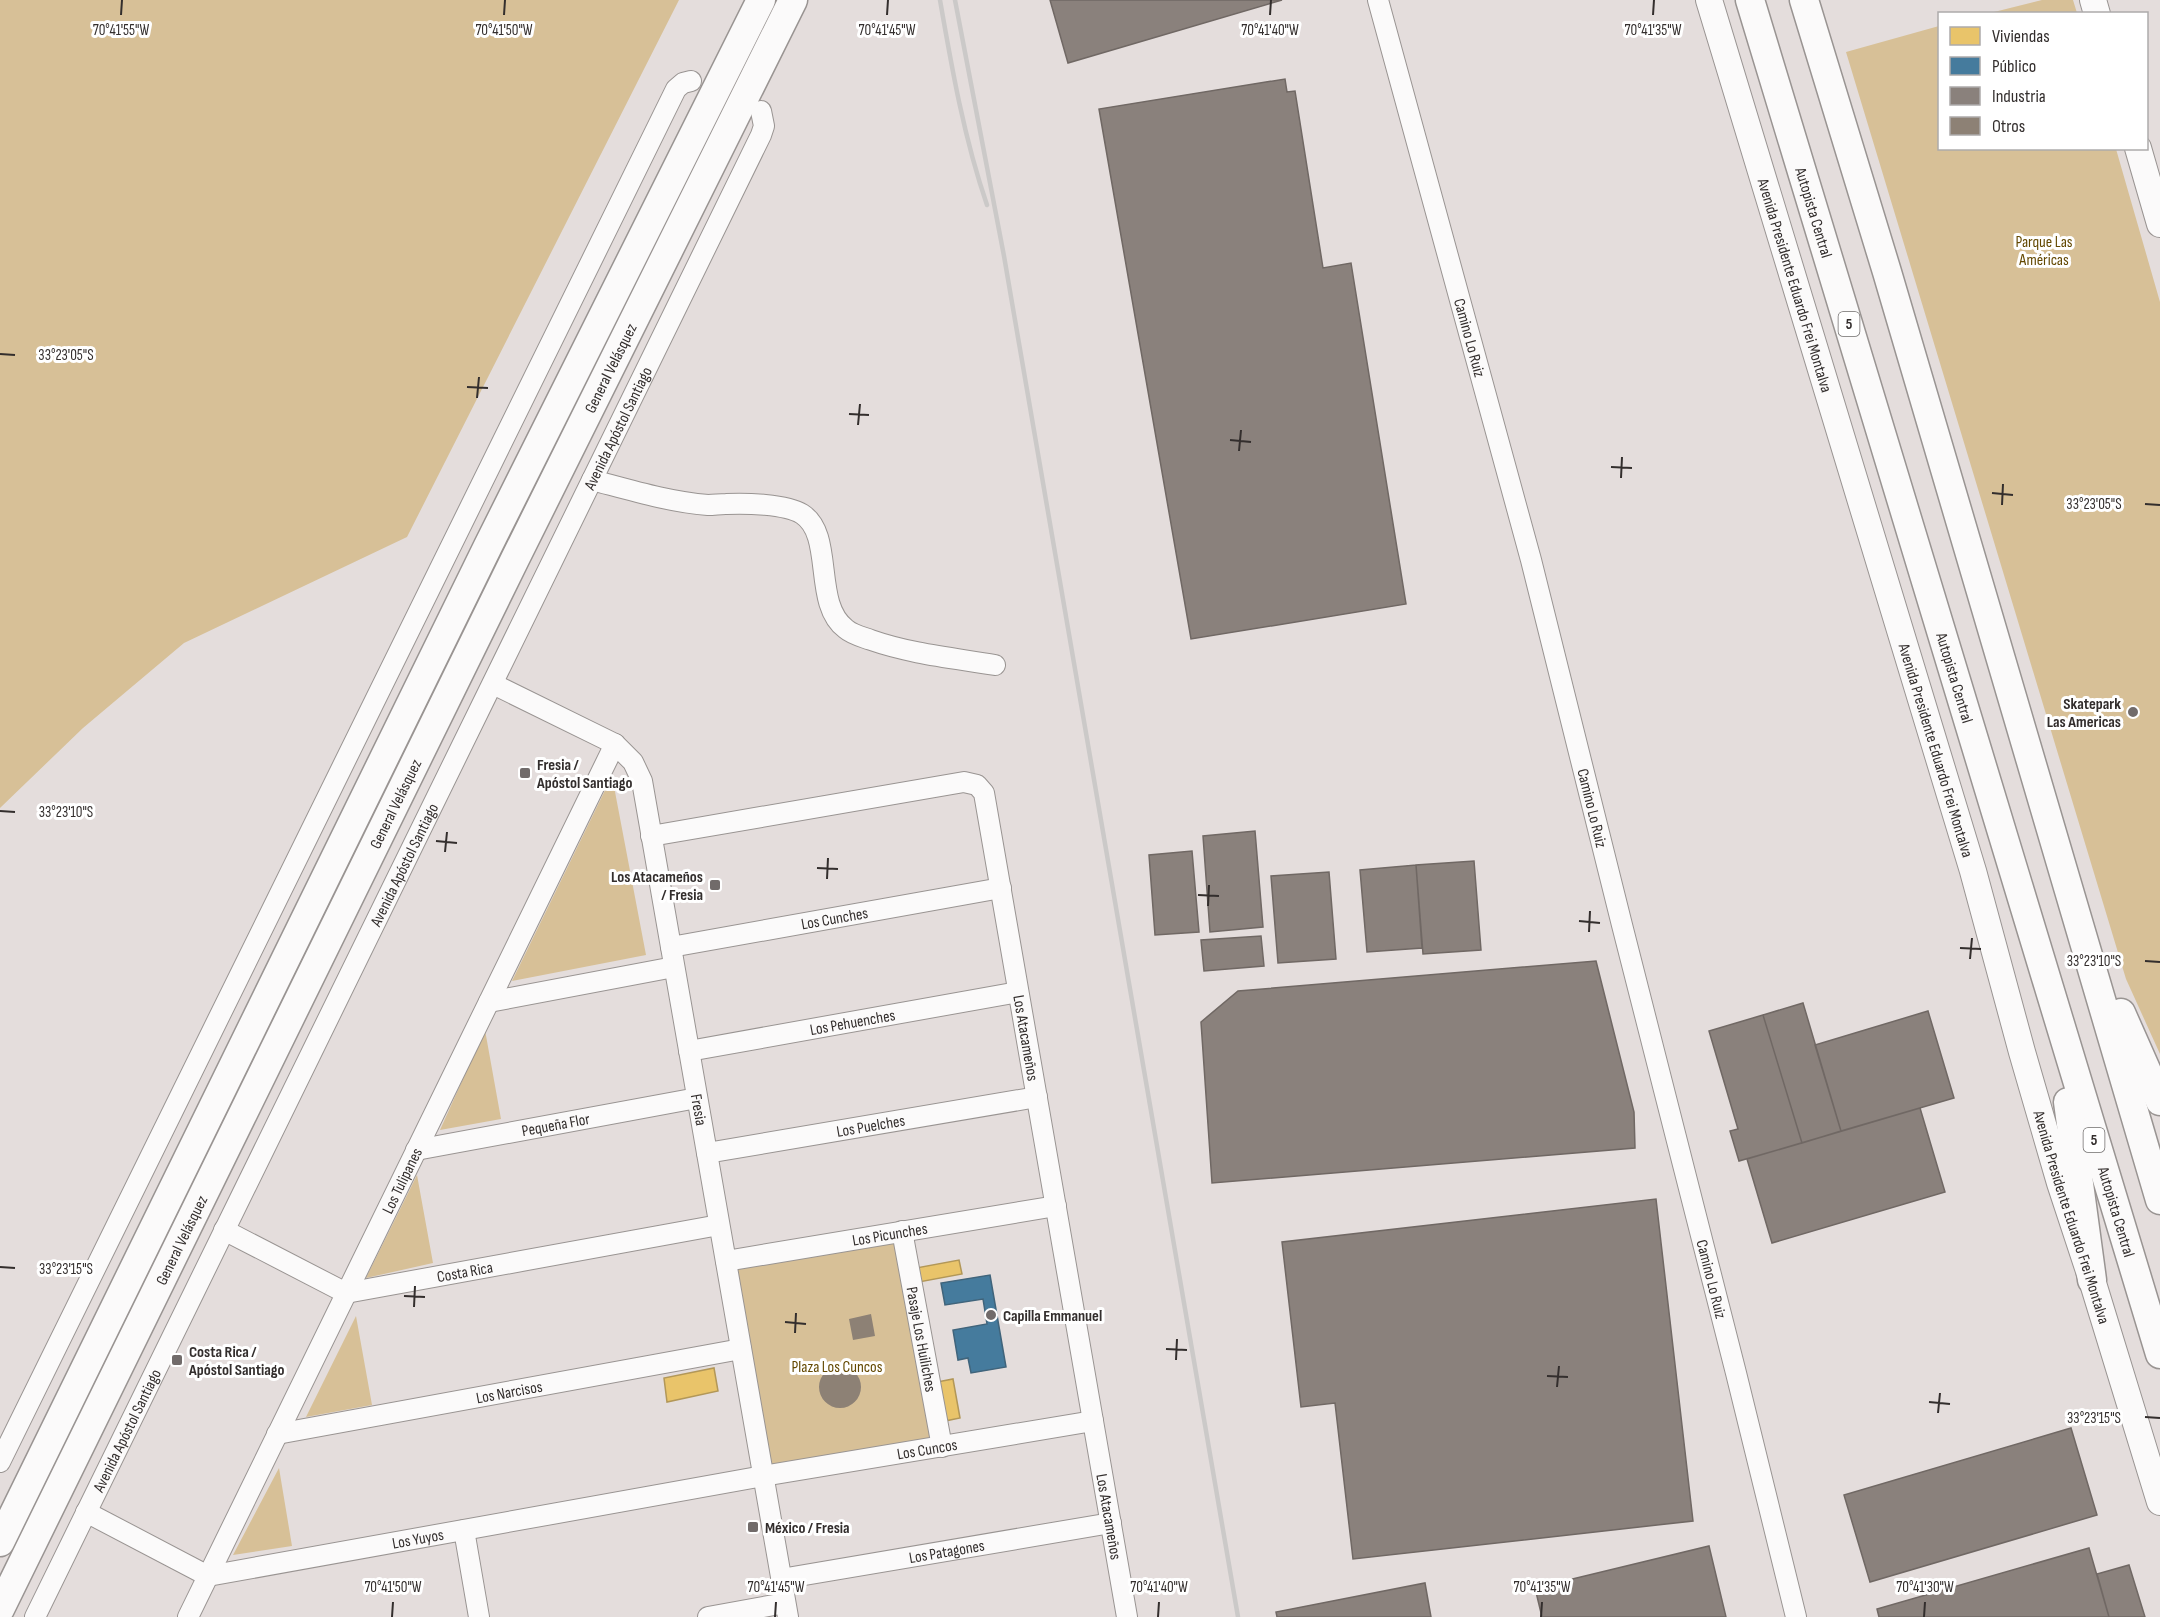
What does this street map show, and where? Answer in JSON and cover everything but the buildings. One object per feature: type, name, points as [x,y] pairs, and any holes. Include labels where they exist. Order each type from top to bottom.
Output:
[{"type":"highway","name":"General Velásquez","points":[[0,1542],[488,546],[761,0]]},
{"type":"highway","name":"General Velásquez","points":[[0,1609],[792,0]]},
{"type":"highway","name":"Autopista Central","points":[[1750,0],[2160,1354]]},
{"type":"highway","points":[[1804,0],[1894,294],[2160,1200]]},
{"type":"highway","points":[[2076,913],[2160,1101]]},
{"type":"highway","points":[[2049,993],[2080,1182],[2092,1280]]},
{"type":"main road","name":"Avenida Presidente Eduardo Frei Montalva","points":[[1710,0],[1966,849],[2060,1183],[2160,1502]]},
{"type":"main road","points":[[2139,150],[2160,224]]},
{"type":"street","name":"Camino Lo Ruiz","points":[[1378,0],[1531,560],[1796,1617]]},
{"type":"street","points":[[0,1462],[676,89],[683,83],[691,81]]},
{"type":"street","name":"Avenida Apóstol Santiago","points":[[35,1617],[761,135],[764,126],[761,111]]},
{"type":"street","points":[[592,480],[636,492],[709,505],[744,504],[792,510],[808,519],[817,534],[831,609],[846,629],[860,636],[904,650],[996,665]]},
{"type":"street","name":"Fresia","points":[[493,684],[615,744],[627,754],[642,781],[787,1610]]},
{"type":"street","name":"Los Tulipanes","points":[[188,1617],[615,744]]},
{"type":"street","name":"Los Atacameños","points":[[651,836],[971,782],[984,793],[1127,1617]]},
{"type":"street","name":"Los Cunches","points":[[671,947],[1000,888]]},
{"type":"street","points":[[489,1002],[674,967]]},
{"type":"street","name":"Los Pehuenches","points":[[689,1051],[1018,992]]},
{"type":"street","name":"Los Puelches","points":[[707,1153],[1037,1097]]},
{"type":"street","name":"Pequeña Flor","points":[[416,1150],[697,1098]]},
{"type":"street","name":"Los Picunches","points":[[726,1261],[1056,1206]]},
{"type":"street","name":"Costa Rica","points":[[346,1293],[719,1225]]},
{"type":"street","points":[[224,1230],[346,1293]]},
{"type":"street","name":"Pasaje Los Huiliches","points":[[902,1232],[942,1447]]},
{"type":"street","name":"Los Narcisos","points":[[277,1434],[741,1349]]},
{"type":"street","name":"Los Cuncos","points":[[763,1476],[1093,1421]]},
{"type":"street","name":"Los Yuyos","points":[[208,1575],[763,1476]]},
{"type":"street","points":[[86,1512],[208,1575]]},
{"type":"street","name":"Los Patagones","points":[[781,1579],[1111,1523]]},
{"type":"street","points":[[464,1530],[479,1617]]},
{"type":"street","points":[[708,1617],[787,1610]]},
{"type":"green space","points":[[0,0],[679,0],[407,537],[184,643],[83,728],[0,808]]},
{"type":"green space","points":[[2042,0],[2073,0],[2077,12],[1994,12]]},
{"type":"green space","name":"Parque Las Américas","points":[[1938,26],[1938,150],[2116,150],[2160,302],[2160,1054],[2126,979],[1846,52]]},
{"type":"green space","points":[[612,776],[646,955],[512,981]]},
{"type":"green space","points":[[485,1030],[501,1119],[440,1130]]},
{"type":"green space","points":[[417,1175],[433,1263],[366,1278]]},
{"type":"green space","name":"Plaza Los Cuncos","points":[[898,1238],[938,1441],[768,1469],[734,1265]]},
{"type":"green space","points":[[356,1316],[372,1405],[306,1417]]},
{"type":"green space","points":[[279,1468],[292,1546],[233,1555]]},
{"type":"railway","points":[[940,0],[965,129],[987,205]]},
{"type":"railway","points":[[955,0],[1004,256],[1238,1617]]},
{"type":"place","name":"Skatepark Las Americas","points":[[2133,712]]},
{"type":"place","name":"Fresia / Apóstol Santiago","points":[[525,773]]},
{"type":"place","name":"Los Atacameños / Fresia","points":[[715,885]]},
{"type":"place","name":"Capilla Emmanuel","points":[[991,1315]]},
{"type":"place","name":"Costa Rica / Apóstol Santiago","points":[[177,1360]]},
{"type":"place","name":"México / Fresia","points":[[753,1527]]}]
